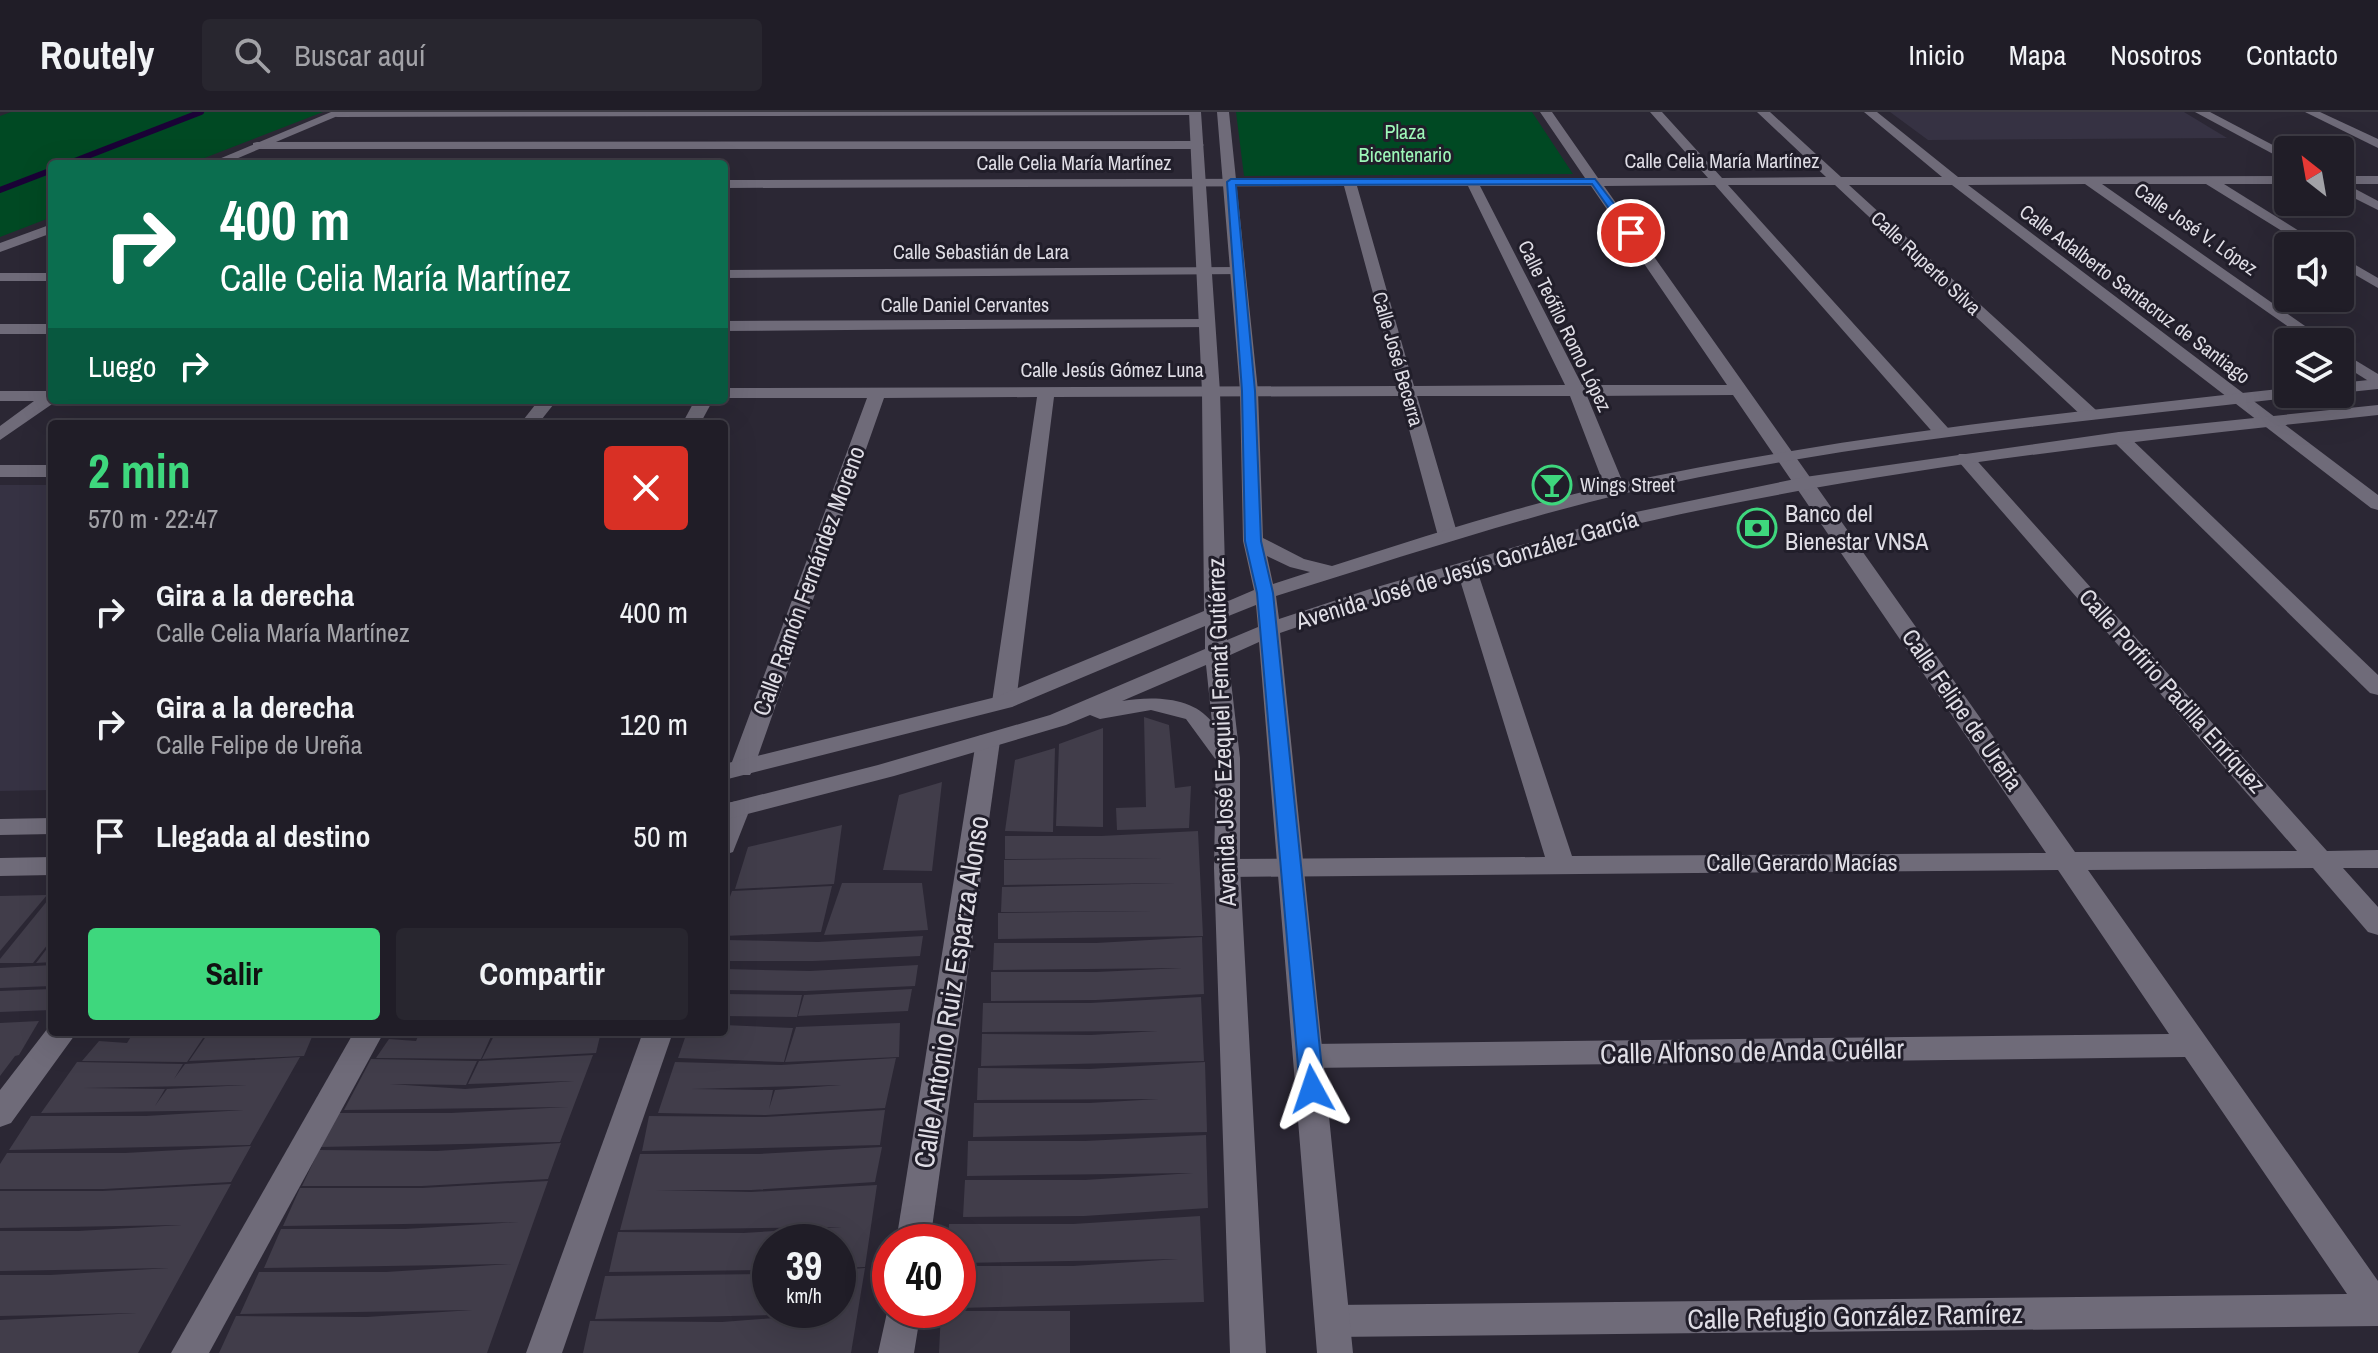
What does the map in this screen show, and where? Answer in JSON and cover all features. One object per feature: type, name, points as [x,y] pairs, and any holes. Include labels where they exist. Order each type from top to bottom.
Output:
[{"type":"street","name":"Avenida José Ezequiel Femat Gutiérrez","points":[[1195,112],[1211,392],[1216,651],[1228,758],[1227,868],[1248,1353]]},
{"type":"street","points":[[257,146],[745,131],[1195,112]]},
{"type":"street","name":"Avenida José Ezequiel Femat Gutiérrez","points":[[1223,112],[1249,391],[1253,541],[1265,593],[1269,630],[1334,1337]]},
{"type":"street","name":"Calle Felipe de Ureña","points":[[1546,112],[2378,1310]]},
{"type":"street","points":[[1656,112],[1942,432]]},
{"type":"street","name":"Calle Ruperto Silva","points":[[1763,112],[2090,414]]},
{"type":"street","name":"Calle Adalberto Santacruz de Santiago","points":[[1870,112],[1955,181],[2378,504]]},
{"type":"street","points":[[2201,112],[2274,151]]},
{"type":"street","points":[[2311,112],[2378,144]]},
{"type":"street","points":[[223,160],[339,113],[745,131],[1198,145]]},
{"type":"street","name":"Calle José V. López","points":[[2087,180],[2300,328]]},
{"type":"street","points":[[2208,180],[2293,232]]},
{"type":"street","name":"Calle Celia María Martínez","points":[[728,184],[2274,180]]},
{"type":"street","points":[[2354,182],[2378,180]]},
{"type":"street","name":"Calle José Becerra","points":[[1349,182],[1448,536]]},
{"type":"street","name":"Calle Teófilo Romo López","points":[[1472,182],[1576,390],[1616,490]]},
{"type":"street","points":[[2354,191],[2378,206]]},
{"type":"street","points":[[0,248],[48,230]]},
{"type":"street","points":[[2354,269],[2378,284]]},
{"type":"street","name":"Calle Sebastián de Lara","points":[[728,274],[1239,271]]},
{"type":"street","points":[[0,277],[48,277]]},
{"type":"street","name":"Calle Daniel Cervantes","points":[[728,326],[1206,324]]},
{"type":"street","points":[[0,329],[48,329]]},
{"type":"street","points":[[2354,366],[2378,383]]},
{"type":"street","points":[[2354,386],[2378,383]]},
{"type":"street","name":"Calle Jesús Gómez Luna","points":[[728,393],[1740,390]]},
{"type":"street","points":[[1004,702],[1046,392]]},
{"type":"street","name":"Calle Ramón Fernández Moreno","points":[[732,771],[877,393]]},
{"type":"street","name":"Avenida José de Jesús González García","points":[[732,771],[1004,702],[1265,593],[1448,536],[1616,490],[1786,456],[1942,432],[2274,394]]},
{"type":"street","points":[[0,396],[48,396]]},
{"type":"street","points":[[0,435],[48,399]]},
{"type":"street","points":[[532,420],[545,404]]},
{"type":"street","name":"Avenida José de Jesús González García","points":[[730,811],[1058,720],[1269,630],[1466,567],[1643,516],[1805,483],[1965,458],[2119,437],[2378,410]]},
{"type":"street","points":[[2119,437],[2378,688]]},
{"type":"street","name":"Calle Porfirio Padilla Enríquez","points":[[1965,458],[2378,925]]},
{"type":"street","points":[[0,471],[48,471]]},
{"type":"street","points":[[1253,541],[1297,563],[1332,571]]},
{"type":"street","points":[[1466,567],[1561,865]]},
{"type":"street","points":[[1058,720],[1151,703],[1194,714],[1228,758]]},
{"type":"street","name":"Calle Antonio Ruiz Esparza Alonso","points":[[916,1224],[988,741]]},
{"type":"street","points":[[0,827],[48,826]]},
{"type":"street","name":"Calle Gerardo Macías","points":[[1227,868],[2378,859]]},
{"type":"street","points":[[0,867],[48,866]]},
{"type":"street","points":[[0,1114],[59,1036]]},
{"type":"street","points":[[189,1353],[367,1036]]},
{"type":"street","points":[[544,1353],[657,1036]]},
{"type":"street","name":"Calle Alfonso de Anda Cuéllar","points":[[1309,1056],[2195,1045]]},
{"type":"street","name":"Calle Refugio González Ramírez","points":[[1334,1337],[2378,1310]]},
{"type":"street","points":[[896,1353],[900,1328]]},
{"type":"shaded area","points":[[1890,112],[2184,112],[2227,138],[1928,140]]},
{"type":"shaded area","points":[[0,485],[48,485],[48,790],[0,791]]},
{"type":"green space","points":[[11,112],[323,112],[199,160],[48,160],[48,219],[0,237],[0,116]]},
{"type":"green space","name":"Plaza Bicentenario","points":[[1236,112],[1532,112],[1573,174],[1244,176]]},
{"type":"building","points":[[1144,717],[1169,725],[1175,788],[1191,786],[1189,828],[1117,830],[1116,808],[1146,807]]},
{"type":"building","points":[[1103,728],[1103,827],[1056,826],[1059,744]]},
{"type":"building","points":[[1055,748],[1053,832],[1005,831],[1015,760]]},
{"type":"building","points":[[942,782],[932,871],[883,870],[899,795]]},
{"type":"building","points":[[842,825],[834,884],[735,889],[748,847]]},
{"type":"building","points":[[1198,831],[1203,936],[998,939],[998,913],[1152,911],[1001,912],[1002,887],[1175,883],[1004,885],[1004,860],[1164,858],[1005,859],[1005,836],[1101,836]]},
{"type":"building","points":[[842,883],[922,883],[928,930],[824,935]]},
{"type":"building","points":[[832,886],[821,932],[728,936],[728,902],[732,891]]},
{"type":"building","points":[[47,895],[0,951],[0,896]]},
{"type":"building","points":[[48,900],[48,944],[33,963],[0,963],[0,959]]},
{"type":"building","points":[[923,936],[920,956],[728,961],[728,940],[818,942]]},
{"type":"building","points":[[1202,937],[1204,994],[1096,1000],[991,1001],[991,972],[1182,968],[993,970],[994,943],[1096,943]]},
{"type":"building","points":[[48,947],[48,962],[36,963]]},
{"type":"building","points":[[48,965],[48,986],[0,988],[0,968]]},
{"type":"building","points":[[918,965],[915,986],[806,991],[728,990],[728,969],[810,971]]},
{"type":"building","points":[[48,989],[48,1010],[0,1012],[0,991]]},
{"type":"building","points":[[912,989],[908,1011],[798,1016],[804,995]]},
{"type":"building","points":[[728,994],[802,995],[797,1017],[728,1016]]},
{"type":"building","points":[[1201,997],[1204,1061],[981,1066],[982,1034],[1091,1035],[1158,1031],[982,1032],[983,1003],[1090,1003]]},
{"type":"building","points":[[39,1021],[19,1055],[0,1076],[0,1023]]},
{"type":"building","points":[[900,1023],[899,1057],[785,1062],[796,1027]]},
{"type":"building","points":[[728,1025],[793,1028],[784,1062],[678,1058],[686,1036],[728,1036]]},
{"type":"building","points":[[131,1036],[204,1036],[187,1062],[82,1061],[99,1041],[127,1043]]},
{"type":"building","points":[[206,1036],[312,1036],[304,1056],[189,1061]]},
{"type":"building","points":[[418,1036],[491,1036],[481,1059],[376,1058],[389,1039],[416,1041]]},
{"type":"building","points":[[494,1036],[600,1036],[596,1053],[482,1059]]},
{"type":"building","points":[[593,1055],[560,1142],[320,1147],[335,1113],[451,1113],[569,1107],[344,1110],[371,1059],[477,1061],[466,1085],[390,1084],[465,1089],[574,1081],[468,1084],[479,1061]]},
{"type":"building","points":[[300,1057],[250,1145],[9,1150],[31,1116],[146,1116],[244,1110],[41,1113],[77,1062],[183,1064],[174,1079],[185,1064]],"holes":[[[247,1085],[167,1089],[155,1106],[165,1089],[84,1088]]]},
{"type":"building","points":[[896,1058],[885,1108],[766,1115],[658,1113],[675,1062],[781,1065]],"holes":[[[841,1085],[775,1090],[769,1109],[773,1090],[692,1089]]]},
{"type":"building","points":[[1205,1062],[1207,1132],[973,1137],[974,1103],[1089,1103],[1159,1099],[977,1100],[978,1068],[1090,1069]]},
{"type":"building","points":[[885,1110],[880,1145],[642,1151],[649,1116],[765,1117]]},
{"type":"building","points":[[1206,1135],[1208,1208],[1084,1216],[963,1217],[965,1180],[1085,1180],[1193,1173],[967,1176],[968,1141],[1085,1141]]},
{"type":"building","points":[[561,1143],[548,1179],[422,1186],[302,1186],[319,1150],[437,1151]]},
{"type":"building","points":[[251,1146],[231,1182],[104,1189],[0,1189],[0,1164],[7,1153],[125,1153]]},
{"type":"building","points":[[882,1147],[875,1182],[751,1190],[656,1190],[751,1192],[877,1185],[865,1267],[856,1267],[856,1224],[752,1224],[752,1228],[620,1230],[640,1154],[759,1154]]},
{"type":"building","points":[[548,1181],[487,1353],[219,1353],[236,1316],[367,1317],[472,1310],[240,1314],[259,1272],[386,1272],[511,1264],[264,1268],[281,1229],[405,1229],[519,1222],[283,1226],[300,1188],[422,1188]]},
{"type":"building","points":[[231,1184],[138,1353],[0,1353],[0,1320],[137,1313],[0,1316],[0,1275],[169,1268],[0,1271],[0,1231],[78,1231],[182,1225],[0,1228],[0,1191],[102,1191]]},
{"type":"building","points":[[1200,1216],[1204,1302],[976,1308],[976,1266],[1073,1266],[1178,1259],[976,1263],[976,1224],[1073,1224]]},
{"type":"building","points":[[618,1232],[752,1232],[752,1270],[609,1272]]},
{"type":"building","points":[[865,1268],[856,1323],[856,1269]]},
{"type":"building","points":[[752,1274],[752,1316],[595,1319],[605,1276]]},
{"type":"building","points":[[976,1311],[1070,1311],[1070,1353],[939,1353],[940,1328],[976,1328]]},
{"type":"building","points":[[752,1320],[752,1328],[855,1328],[851,1353],[583,1353],[590,1321]]},
{"type":"waterway","points":[[77,160],[201,112]]},
{"type":"waterway","points":[[0,190],[48,172]]},
{"type":"place","name":"Wings Street","points":[[1552,485]]},
{"type":"place","name":"Banco del Bienestar VNSA","points":[[1757,528]]},
{"type":"route","points":[[1312,1089],[1265,593],[1253,541],[1249,391],[1231,182],[1595,181],[1631,233]]}]
